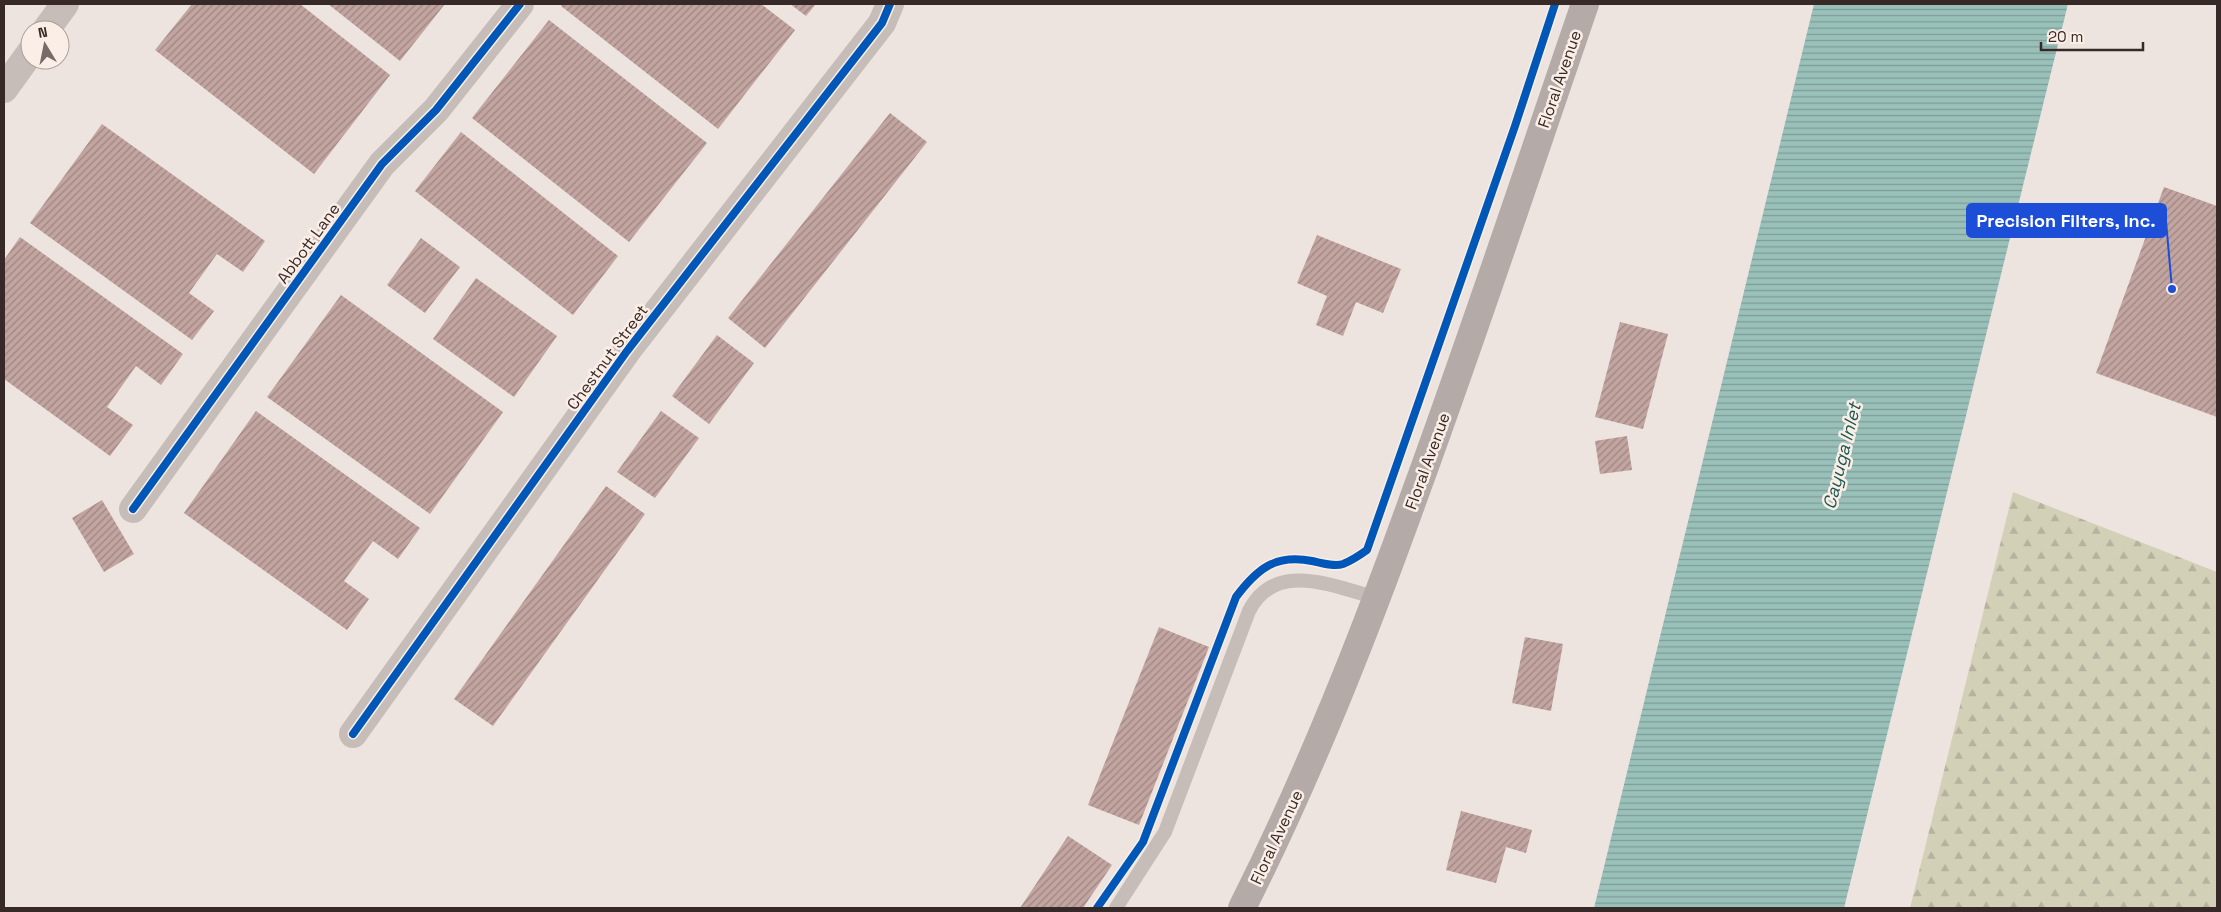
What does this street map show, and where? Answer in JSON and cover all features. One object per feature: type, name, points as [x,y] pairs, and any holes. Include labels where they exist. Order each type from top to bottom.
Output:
[{"type":"main road","name":"Floral Avenue","points":[[1242,908],[1275,843],[1324,732],[1377,598],[1460,370],[1585,4]]},
{"type":"street","points":[[53,20],[65,4]]},
{"type":"street","name":"Abbott Lane","points":[[133,509],[382,164],[436,110],[520,4]]},
{"type":"street","name":"Chestnut Street","points":[[353,734],[627,351],[882,23],[890,4]]},
{"type":"street","points":[[4,89],[20,67]]},
{"type":"lane","points":[[1116,908],[1165,832],[1249,611],[1259,595],[1276,584],[1302,580],[1317,582],[1377,598]]},
{"type":"green space","points":[[2013,492],[2217,572],[2217,908],[1910,908]]},
{"type":"water","name":"Cayuga Inlet","points":[[1814,4],[2068,4],[1844,908],[1594,908]]},
{"type":"building","points":[[192,4],[300,4],[390,75],[314,174],[155,50]]},
{"type":"building","points":[[328,4],[445,4],[400,61]]},
{"type":"building","points":[[562,4],[761,4],[795,30],[718,129],[561,6]]},
{"type":"building","points":[[790,4],[816,4],[806,16]]},
{"type":"building","points":[[549,20],[707,143],[629,242],[472,118]]},
{"type":"building","points":[[890,113],[927,142],[765,348],[728,318]]},
{"type":"building","points":[[102,124],[265,241],[243,272],[217,254],[189,293],[214,311],[192,340],[30,223]]},
{"type":"building","points":[[461,132],[618,256],[573,315],[415,191]]},
{"type":"building","points":[[2164,187],[2217,206],[2217,417],[2096,373]]},
{"type":"building","points":[[1317,235],[1401,269],[1383,313],[1356,302],[1343,336],[1316,325],[1327,296],[1297,283]]},
{"type":"building","points":[[20,237],[183,354],[161,385],[136,366],[107,407],[133,425],[110,456],[4,379],[4,260]]},
{"type":"building","points":[[421,238],[460,267],[425,313],[387,285]]},
{"type":"building","points":[[476,278],[557,336],[514,397],[433,339]]},
{"type":"building","points":[[341,295],[503,412],[430,514],[267,397]]},
{"type":"building","points":[[1620,322],[1668,334],[1643,429],[1595,417]]},
{"type":"building","points":[[717,335],[754,363],[709,424],[672,396]]},
{"type":"building","points":[[256,411],[420,528],[398,559],[373,541],[344,581],[369,599],[347,630],[184,513]]},
{"type":"building","points":[[661,411],[699,438],[655,498],[617,472]]},
{"type":"building","points":[[1627,436],[1632,470],[1600,474],[1595,441]]},
{"type":"building","points":[[606,486],[645,514],[493,726],[454,699]]},
{"type":"building","points":[[102,500],[134,554],[104,572],[72,518]]},
{"type":"building","points":[[1159,627],[1209,647],[1139,825],[1088,805]]},
{"type":"building","points":[[1525,637],[1563,644],[1551,711],[1512,703]]},
{"type":"building","points":[[1461,811],[1532,830],[1526,853],[1506,847],[1496,883],[1446,870]]},
{"type":"building","points":[[1068,836],[1112,865],[1083,908],[1020,908]]},
{"type":"cycle path","points":[[133,509],[382,164],[436,110],[520,4]]},
{"type":"cycle path","points":[[353,734],[627,351],[882,23],[890,4]]},
{"type":"cycle path","points":[[1097,908],[1143,842],[1236,597],[1260,571],[1277,562],[1299,559],[1339,565],[1352,560],[1367,550],[1515,126],[1555,4]]},
{"type":"place","name":"Precision Filters, Inc.","points":[[2172,289]]}]
